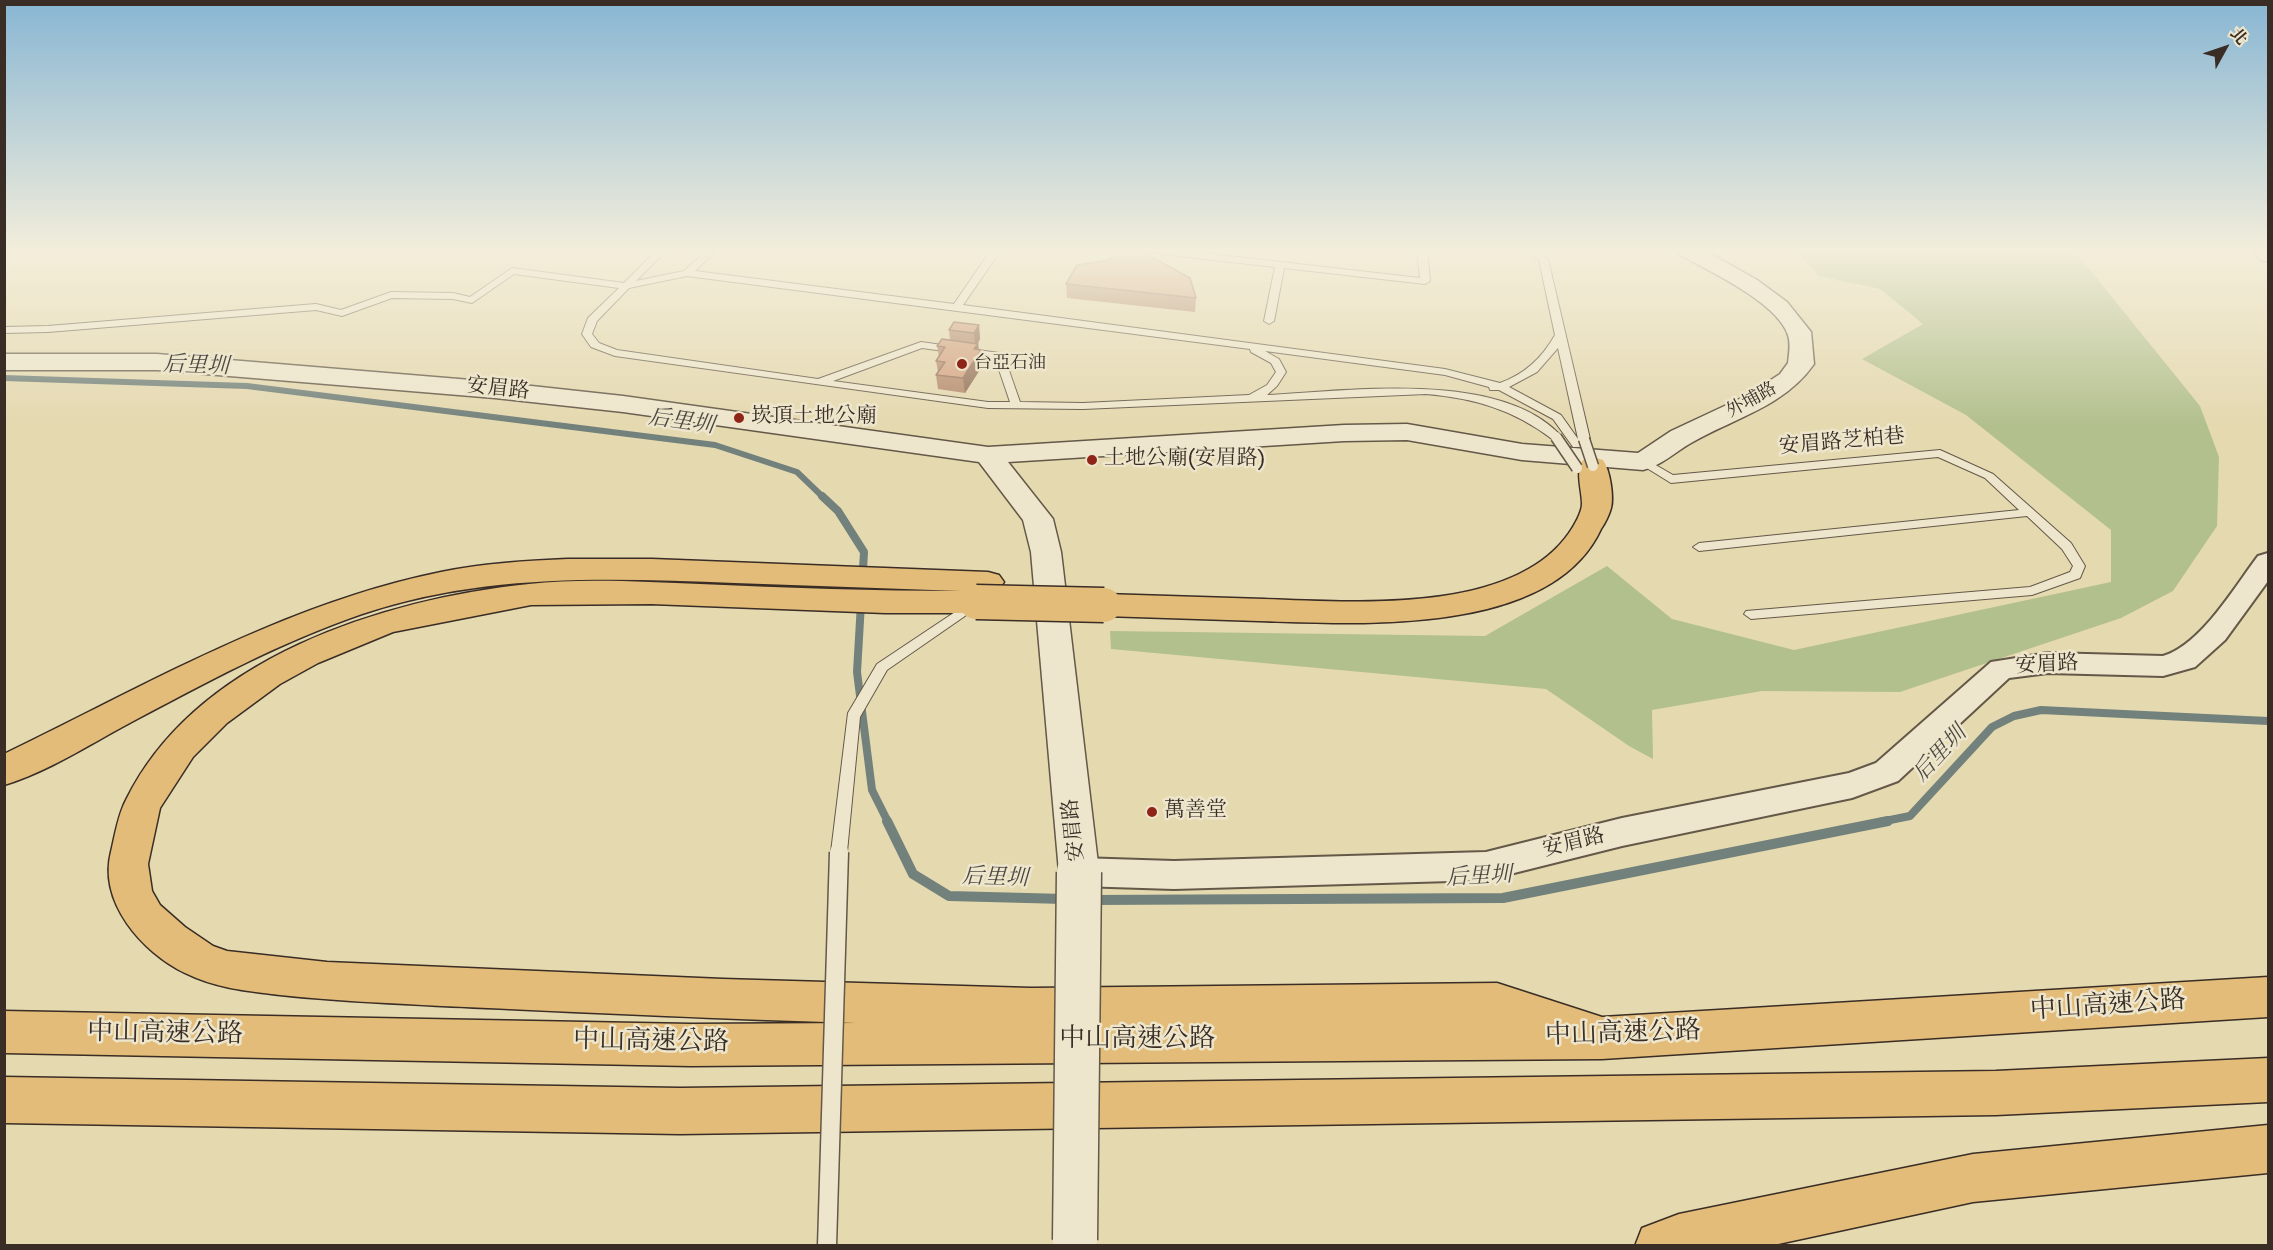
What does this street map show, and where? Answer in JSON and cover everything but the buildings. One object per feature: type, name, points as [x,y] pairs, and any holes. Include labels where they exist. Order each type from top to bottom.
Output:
[{"type":"highway","points":[[4,771],[214,664],[310,622],[403,591],[476,576],[567,569],[837,588],[1102,596],[1358,613],[1447,607],[1510,591],[1554,567],[1582,538],[1597,507],[1583,454]]},
{"type":"highway","points":[[837,588],[531,594],[419,614],[350,636],[267,675],[214,714],[180,747],[141,805],[128,864],[132,892],[145,918],[170,940],[198,958],[227,970],[327,981],[723,999],[1031,1008],[1497,1003],[1602,1038]]},
{"type":"highway","name":"中山高速公路","points":[[4,1032],[691,1045],[1602,1038],[2268,997]]},
{"type":"highway","points":[[4,1100],[680,1111],[1984,1093],[2268,1080]]},
{"type":"highway","points":[[1660,1245],[1679,1239],[1973,1178],[2268,1149]]},
{"type":"street","name":"外埔路","points":[[1643,462],[1681,437],[1757,401],[1789,379],[1801,364],[1799,333],[1778,308]]},
{"type":"street","name":"安眉路","points":[[4,362],[157,362],[495,390],[622,404],[988,455],[1344,433],[1407,432],[1522,452],[1643,462]]},
{"type":"street","name":"安眉路","points":[[988,455],[1038,519],[1046,552],[1079,872],[1174,875],[1486,866],[1622,832],[1852,785],[1887,772],[1967,697],[2001,669],[2048,663],[2163,666],[2185,660],[2215,633],[2268,562]]},
{"type":"street","points":[[1075,1243],[1079,872]]},
{"type":"lane","points":[[4,330],[48,329],[300,308]]},
{"type":"lane","points":[[322,308],[342,313],[354,308]]},
{"type":"lane","points":[[604,308],[592,320],[587,334],[595,345],[615,353],[668,362],[988,405],[1083,406],[1426,391],[1453,393],[1498,402],[1537,421],[1556,437],[1583,454]]},
{"type":"lane","points":[[972,308],[1063,323],[1445,372],[1499,386],[1557,417],[1583,454]]},
{"type":"lane","points":[[1269,321],[1271,308]]},
{"type":"lane","points":[[1554,308],[1583,454]]},
{"type":"lane","points":[[1453,393],[1499,386],[1532,371],[1552,352],[1560,335]]},
{"type":"lane","points":[[818,383],[921,345],[999,356],[1016,405]]},
{"type":"lane","points":[[1240,345],[1275,361],[1281,372],[1275,383],[1263,393],[1243,399]]},
{"type":"lane","name":"安眉路芝柏巷","points":[[1643,462],[1671,479],[1940,453],[1989,476],[2067,546],[2079,566],[2075,575],[2032,591],[1751,614]]},
{"type":"lane","points":[[1699,547],[2031,512]]},
{"type":"lane","points":[[827,1245],[839,852],[853,717],[882,667],[982,592]]},
{"type":"green space","points":[[1904,308],[2121,308],[2200,406],[2219,457],[2217,526],[2173,591],[2121,618],[1900,692],[1762,691],[1652,710],[1653,759],[1629,746],[1546,689],[1111,649],[1110,631],[1485,636],[1607,566],[1672,619],[1794,650],[2111,582],[2111,530],[1966,415],[1862,359],[1923,324]]},
{"type":"waterway","name":"后里圳","points":[[4,378],[247,386],[715,445],[797,472],[823,497]]},
{"type":"waterway","name":"后里圳","points":[[822,496],[838,511],[864,552],[857,672],[872,790],[888,822]]},
{"type":"waterway","name":"后里圳","points":[[1880,822],[1910,816],[1992,727],[2014,716],[2041,710],[2268,721]]},
{"type":"waterway","name":"后里圳","points":[[887,821],[913,874],[949,896],[1065,899]]},
{"type":"waterway","name":"后里圳","points":[[1092,900],[1503,898],[1888,821]]},
{"type":"place","name":"台亞石油","points":[[962,364]]},
{"type":"place","name":"崁頂土地公廟","points":[[739,418]]},
{"type":"place","name":"土地公廟(安眉路)","points":[[1092,460]]},
{"type":"place","name":"萬善堂","points":[[1152,812]]}]
